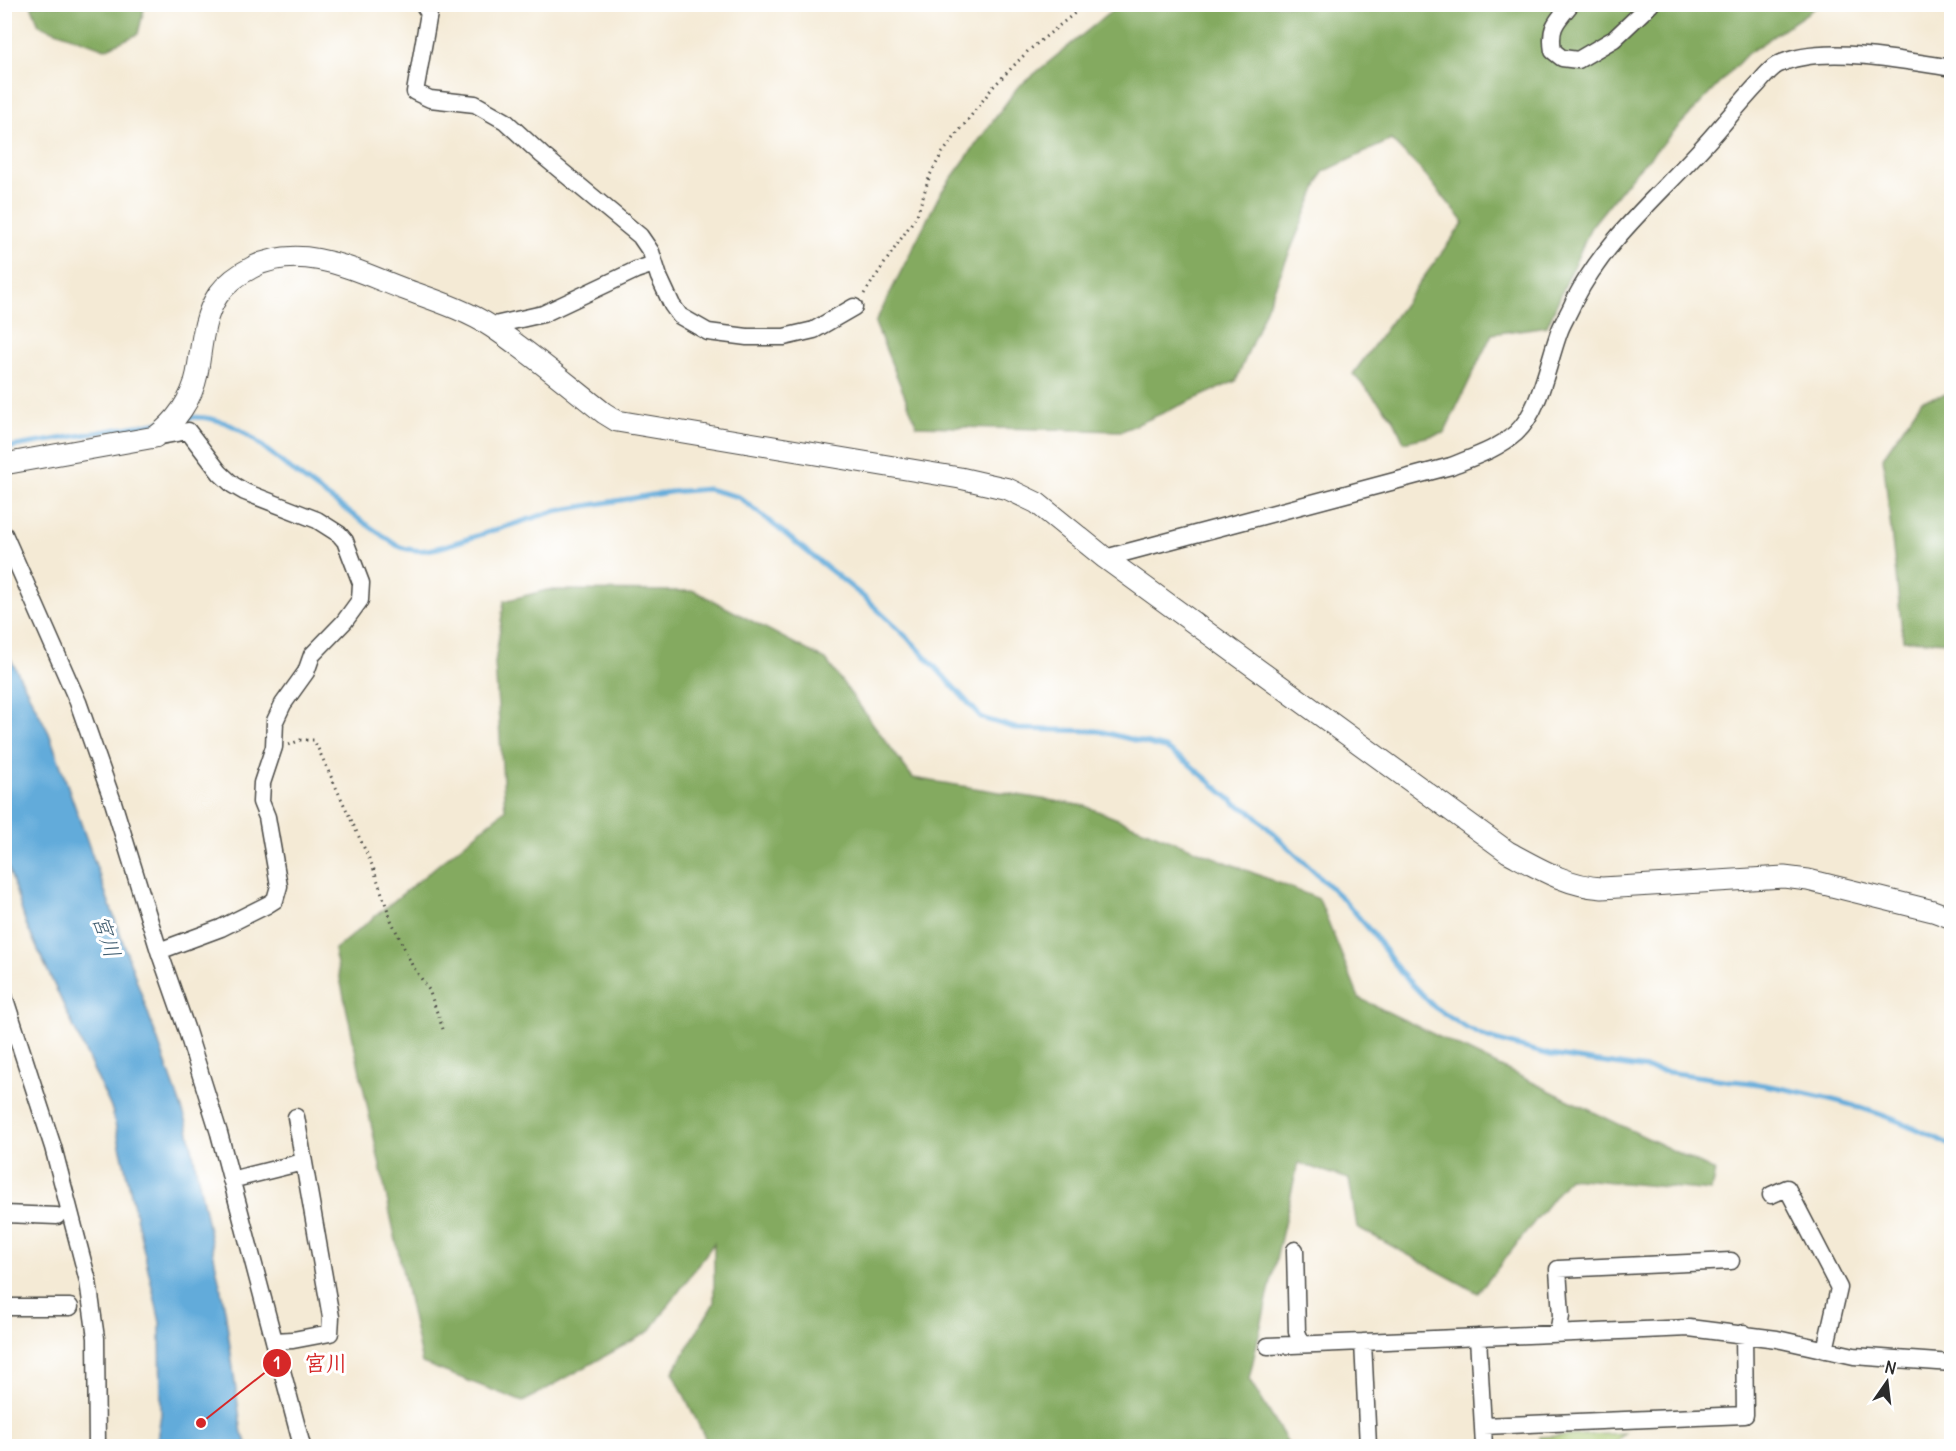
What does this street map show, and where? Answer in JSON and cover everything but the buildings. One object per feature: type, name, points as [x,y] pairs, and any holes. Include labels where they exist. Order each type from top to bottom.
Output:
[{"type":"street","points":[[423,4],[429,13],[415,92],[430,99],[475,104],[505,121],[542,155],[640,236],[651,252],[672,305],[680,316],[708,332],[747,337],[784,337],[814,330],[854,307]]},
{"type":"street","points":[[1571,4],[1555,23],[1550,36],[1553,51],[1562,58],[1578,60],[1614,39],[1651,4]]},
{"type":"street","points":[[1106,558],[1451,466],[1490,450],[1515,434],[1526,420],[1544,381],[1560,330],[1579,291],[1610,245],[1637,213],[1699,151],[1733,110],[1776,65],[1814,54],[1857,55],[1952,68]]},
{"type":"street","points":[[160,434],[191,395],[210,308],[228,283],[242,272],[273,258],[292,256],[314,258],[342,266],[457,309],[490,326],[617,421],[960,478],[1008,489],[1037,503],[1106,558],[1509,852],[1559,878],[1586,887],[1602,888],[1784,877],[1819,882],[1952,918]]},
{"type":"street","points":[[490,326],[543,314],[636,270],[654,264]]},
{"type":"street","points":[[4,464],[160,434],[188,431],[220,473],[233,485],[328,526],[345,541],[355,564],[361,583],[360,600],[344,622],[312,655],[306,672],[277,714],[273,730],[274,747],[262,783],[261,802],[267,817],[279,886],[278,894],[267,905],[221,928],[159,951]]},
{"type":"street","points":[[4,534],[78,702],[113,802],[159,951],[206,1088],[302,1446]]},
{"type":"street","points":[[4,996],[53,1148],[88,1281],[96,1338],[97,1446]]},
{"type":"street","points":[[274,1341],[294,1341],[330,1333],[331,1317],[296,1117]]},
{"type":"street","points":[[231,1180],[303,1162]]},
{"type":"street","points":[[1771,1195],[1787,1188],[1839,1288],[1826,1350]]},
{"type":"street","points":[[4,1214],[57,1216]]},
{"type":"street","points":[[1295,1250],[1297,1332],[1302,1344]]},
{"type":"street","points":[[1558,1333],[1561,1316],[1558,1269],[1731,1261]]},
{"type":"street","points":[[4,1306],[70,1307]]},
{"type":"street","points":[[1268,1346],[1689,1328],[1744,1333],[1854,1356],[1952,1364]]},
{"type":"street","points":[[1483,1426],[1745,1415],[1744,1333]]},
{"type":"street","points":[[1478,1337],[1484,1446]]},
{"type":"street","points":[[1363,1342],[1368,1446]]},
{"type":"path","points":[[854,307],[874,282],[917,215],[930,175],[941,155],[993,87],[1028,51],[1086,4]]},
{"type":"path","points":[[267,764],[290,745],[300,740],[314,740],[373,867],[391,920],[412,965],[429,990],[443,1029]]},
{"type":"green space","points":[[31,5],[145,5],[138,34],[105,49],[39,25]]},
{"type":"green space","points":[[1119,5],[1819,5],[1747,54],[1631,177],[1591,227],[1547,326],[1492,334],[1444,433],[1404,442],[1393,418],[1353,374],[1464,222],[1422,171],[1391,140],[1323,172],[1236,381],[1122,431],[917,426],[875,323],[940,194],[1017,88]]},
{"type":"green space","points":[[1951,393],[1951,642],[1903,640],[1883,457],[1922,400]]},
{"type":"green space","points":[[547,590],[695,591],[826,660],[913,778],[1085,806],[1319,899],[1359,998],[1715,1171],[1711,1191],[1569,1178],[1478,1293],[1357,1227],[1349,1179],[1298,1163],[1249,1379],[1290,1446],[709,1446],[673,1372],[714,1303],[714,1243],[650,1331],[523,1402],[422,1363],[334,950],[505,810],[495,663],[504,601]]},
{"type":"green space","points":[[1625,1433],[1611,1446],[1540,1446],[1539,1437]]},
{"type":"water","points":[[5,648],[49,733],[187,1123],[225,1310],[242,1434],[249,1446],[156,1446],[161,1414],[160,1322],[112,1110],[26,924],[5,857]]},
{"type":"waterway","points":[[185,418],[211,419],[235,427],[319,491],[396,545],[414,550],[445,546],[555,511],[670,492],[708,489],[739,497],[865,598],[914,644],[982,718],[1018,729],[1099,731],[1165,748],[1188,763],[1236,804],[1251,812],[1346,902],[1401,973],[1434,1007],[1465,1027],[1488,1038],[1550,1055],[1757,1084],[1820,1096],[1896,1120],[1952,1146]]},
{"type":"waterway","points":[[4,448],[161,422]]},
{"type":"place","name":"宮川","points":[[201,1423]]}]
